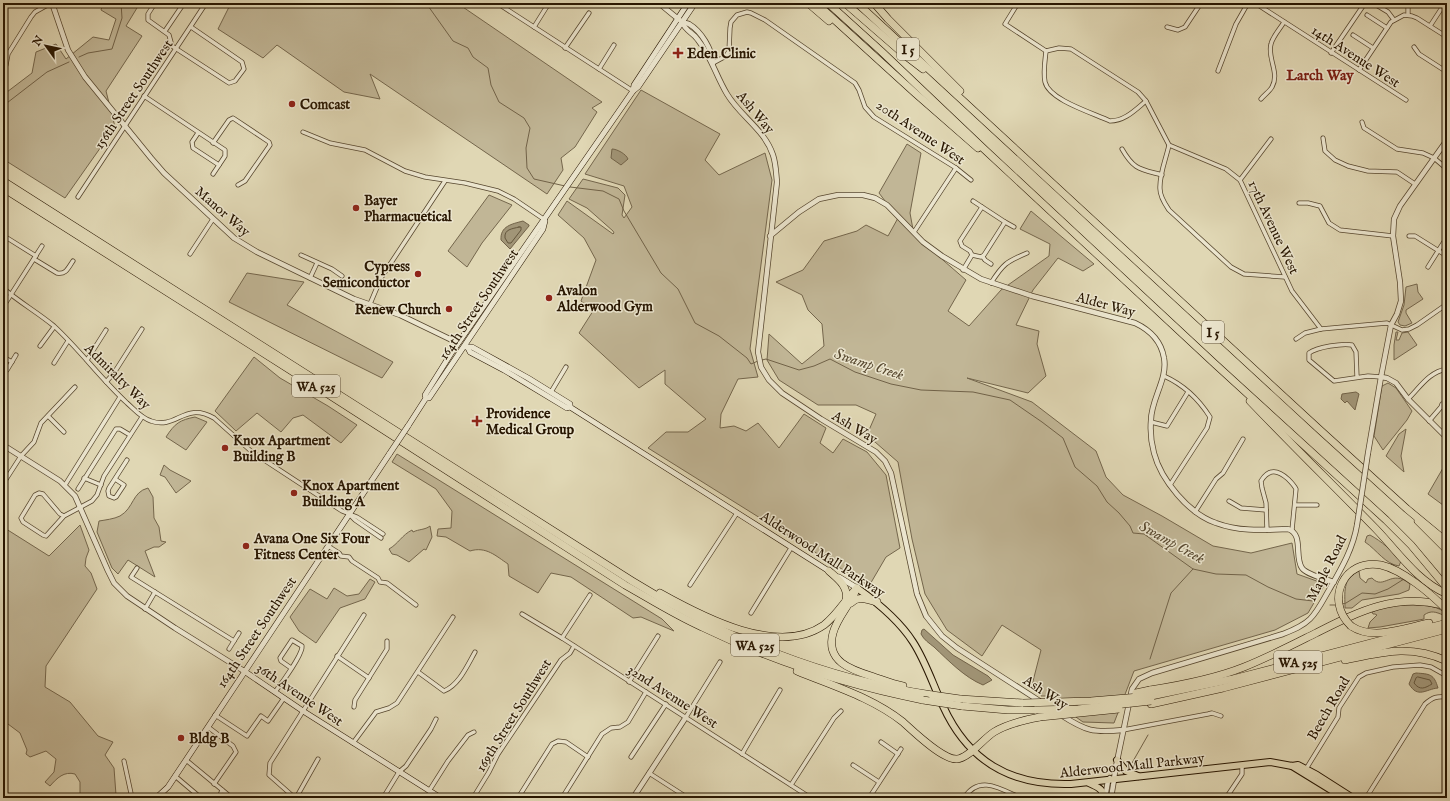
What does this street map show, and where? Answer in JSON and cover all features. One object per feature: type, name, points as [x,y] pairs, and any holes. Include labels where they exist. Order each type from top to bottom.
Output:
[{"type":"highway","points":[[808,3],[895,76],[977,148],[984,149]]},
{"type":"highway","points":[[816,3],[895,76]]},
{"type":"highway","name":"I 5","points":[[828,3],[1386,520],[1411,545],[1447,588]]},
{"type":"highway","points":[[835,3],[881,51]]},
{"type":"highway","points":[[845,3],[906,56],[958,96]]},
{"type":"highway","name":"I 5","points":[[857,3],[1407,509],[1425,530],[1447,550]]},
{"type":"highway","points":[[874,3],[1019,153]]},
{"type":"highway","name":"WA 525","points":[[3,181],[672,605],[727,633],[824,670],[859,680],[917,691],[994,709],[1078,709],[1151,698],[1233,679],[1445,624]]},
{"type":"highway","name":"WA 525","points":[[3,188],[304,378],[625,585],[701,627],[778,660],[815,673],[861,686],[923,700],[1023,703],[1177,698],[1253,680],[1445,624]]},
{"type":"highway","points":[[1216,364],[1280,433],[1380,533],[1416,572],[1434,587],[1447,594]]},
{"type":"highway","points":[[1407,509],[1447,542]]},
{"type":"highway","points":[[607,565],[695,611],[729,625],[769,637],[793,637],[813,631],[831,619],[847,602],[857,588]]},
{"type":"highway","points":[[1445,624],[1373,634],[1360,631],[1351,626],[1341,613],[1338,604],[1338,593],[1342,584],[1354,570],[1366,565],[1381,565],[1399,573],[1427,592],[1447,610]]},
{"type":"highway","points":[[829,571],[846,589],[847,593],[847,602],[833,632],[832,646],[838,660],[855,671],[917,691]]},
{"type":"highway","points":[[847,602],[861,598],[877,602]]},
{"type":"highway","points":[[733,641],[737,646],[825,683],[859,695],[893,715],[938,751],[950,758],[957,759],[964,757],[994,732],[1016,723],[1040,717],[1109,711],[1151,698],[1243,667],[1294,645],[1354,615],[1382,604],[1416,601],[1447,606]]},
{"type":"highway","points":[[1253,680],[1264,680],[1391,651],[1418,652],[1447,661]]},
{"type":"main road","name":"164th Street Southwest","points":[[156,798],[168,787],[408,426],[426,398],[425,395],[463,346],[539,226],[545,220],[633,91],[638,87],[680,20],[688,3]]},
{"type":"main road","name":"164th Street Southwest","points":[[680,20],[695,3]]},
{"type":"main road","name":"Alderwood Mall Parkway","points":[[463,346],[472,347],[528,378],[570,404],[570,407]]},
{"type":"main road","name":"Alderwood Mall Parkway","points":[[463,346],[470,352],[510,373],[567,408],[570,407],[877,602],[898,623],[920,653],[951,722],[961,737],[972,750],[999,770],[1029,781],[1053,785],[1089,783],[1268,762],[1292,766],[1298,765],[1353,798]]},
{"type":"main road","name":"36th Avenue West","points":[[244,671],[303,711],[440,798]]},
{"type":"main road","points":[[1117,760],[1126,771],[1140,776]]},
{"type":"main road","name":"Alderwood Mall Parkway","points":[[1292,766],[1344,798]]},
{"type":"main road","points":[[1089,783],[1101,789],[1104,792],[1104,798]]},
{"type":"street","points":[[3,70],[6,65],[8,54],[31,17],[35,12],[51,3]]},
{"type":"street","name":"Manor Way","points":[[51,3],[68,50],[75,62],[164,173],[234,238],[245,245],[354,299],[400,315],[463,346]]},
{"type":"street","points":[[155,3],[148,14],[148,17],[150,22],[169,35],[172,46],[229,83],[234,82],[244,69],[242,62],[191,27]]},
{"type":"street","points":[[165,31],[184,3]]},
{"type":"street","name":"156th Street Southwest","points":[[78,197],[206,3]]},
{"type":"street","points":[[534,27],[549,3]]},
{"type":"street","name":"Ash Way","points":[[659,3],[680,20],[685,29],[698,40],[712,63],[728,95],[763,136],[773,155],[776,166],[777,182],[758,352],[768,380],[782,392],[821,419],[876,452],[885,461],[891,472],[917,594],[926,616],[942,636],[957,648],[1067,719],[1095,731],[1123,730]]},
{"type":"street","points":[[1018,3],[1005,24],[1046,51],[1058,48],[1071,49],[1138,92],[1146,101],[1170,145],[1162,175],[1160,190],[1163,201],[1169,210],[1231,267],[1244,274],[1285,277]]},
{"type":"street","points":[[1168,27],[1178,30],[1185,27],[1201,3]]},
{"type":"street","points":[[1218,71],[1236,24],[1248,3]]},
{"type":"street","name":"14th Avenue West","points":[[1255,3],[1406,100]]},
{"type":"street","points":[[1331,53],[1365,3]]},
{"type":"street","points":[[1406,15],[1410,3]]},
{"type":"street","points":[[1430,26],[1446,3]]},
{"type":"street","points":[[500,4],[565,48],[633,91]]},
{"type":"street","points":[[1378,6],[1388,12],[1394,20]]},
{"type":"street","points":[[565,48],[589,13]]},
{"type":"street","name":"20th Avenue West","points":[[712,63],[726,56],[729,51],[730,28],[734,18],[742,13],[751,13],[765,20],[855,82],[865,107],[874,117],[956,168],[972,180]]},
{"type":"street","points":[[1367,15],[1387,28]]},
{"type":"street","points":[[1359,70],[1387,28],[1394,20],[1406,15],[1417,18],[1447,38]]},
{"type":"street","points":[[1261,99],[1272,88],[1275,78],[1270,53],[1271,42],[1284,22]]},
{"type":"street","points":[[1353,34],[1374,48]]},
{"type":"street","points":[[599,69],[614,45]]},
{"type":"street","points":[[1414,47],[1419,54],[1447,72]]},
{"type":"street","points":[[1046,51],[1044,73],[1045,83],[1049,90],[1057,98],[1110,121],[1118,121],[1126,118],[1146,101]]},
{"type":"street","points":[[3,52],[8,54]]},
{"type":"street","points":[[144,96],[225,150],[225,156],[213,174]]},
{"type":"street","points":[[213,143],[229,120],[233,118],[267,140],[270,145],[245,181],[238,185]]},
{"type":"street","points":[[1362,122],[1364,128],[1397,149],[1423,153],[1434,158],[1447,169]]},
{"type":"street","points":[[303,132],[330,143],[352,146],[364,150],[412,173],[424,177],[445,181],[465,182],[498,192],[514,199],[545,220]]},
{"type":"street","points":[[198,133],[192,142],[194,148],[219,165]]},
{"type":"street","points":[[1324,138],[1326,151],[1335,160],[1348,166],[1368,171],[1397,172],[1416,184]]},
{"type":"street","points":[[1240,180],[1270,139]]},
{"type":"street","name":"Maple Road","points":[[1111,780],[1117,760],[1132,689],[1142,676],[1293,630],[1314,615],[1334,582],[1352,545],[1357,524],[1391,325],[1397,314],[1401,300],[1400,282],[1393,236],[1393,224],[1396,213],[1447,140]]},
{"type":"street","name":"17th Avenue West","points":[[1170,145],[1226,169],[1240,180],[1285,277],[1296,297],[1321,328]]},
{"type":"street","points":[[1122,149],[1129,162],[1138,169],[1162,175]]},
{"type":"street","points":[[914,232],[956,168]]},
{"type":"street","points":[[370,304],[381,278],[445,181]]},
{"type":"street","name":"Alder Way","points":[[770,236],[812,203],[826,197],[850,194],[863,195],[875,198],[887,205],[923,242],[963,270],[981,280],[1135,323],[1146,329],[1156,339],[1162,349],[1165,360],[1164,376],[1156,398],[1150,434],[1154,453],[1160,469],[1170,485],[1195,512],[1216,523],[1246,530],[1292,530]]},
{"type":"street","points":[[973,201],[1014,227]]},
{"type":"street","points":[[1299,203],[1308,203],[1320,206],[1329,223],[1340,230],[1393,236]]},
{"type":"street","points":[[982,208],[960,241],[962,246],[970,251],[972,255],[982,257],[991,264]]},
{"type":"street","points":[[190,254],[213,219]]},
{"type":"street","points":[[982,257],[1004,222]]},
{"type":"street","points":[[4,236],[57,273],[61,274],[66,272],[73,261]]},
{"type":"street","points":[[1409,236],[1415,236],[1447,256]]},
{"type":"street","points":[[1428,267],[1447,237]]},
{"type":"street","points":[[3,307],[42,246]]},
{"type":"street","points":[[991,283],[1000,268],[1007,261],[1027,253]]},
{"type":"street","points":[[301,255],[332,269],[342,276]]},
{"type":"street","points":[[963,270],[972,255]]},
{"type":"street","points":[[310,278],[317,263]]},
{"type":"street","name":"Admiralty Way","points":[[3,288],[54,326],[120,397],[142,417],[161,423],[171,421],[188,413],[203,412],[214,418],[252,452],[332,505],[349,514]]},
{"type":"street","points":[[1296,339],[1305,333],[1321,328],[1388,323],[1402,330],[1409,329],[1447,304]]},
{"type":"street","points":[[40,346],[54,326]]},
{"type":"street","points":[[106,382],[114,374],[142,329]]},
{"type":"street","points":[[87,360],[106,330]]},
{"type":"street","points":[[54,363],[68,341]]},
{"type":"street","points":[[1358,377],[1356,352],[1354,347],[1350,344],[1323,347],[1309,353],[1309,360],[1334,381],[1358,377],[1381,377],[1387,378],[1396,383],[1429,421],[1447,438]]},
{"type":"street","points":[[7,370],[16,355]]},
{"type":"street","points":[[3,356],[12,362]]},
{"type":"street","points":[[551,392],[566,367]]},
{"type":"street","points":[[1408,398],[1432,373],[1438,370],[1447,369]]},
{"type":"street","points":[[1164,376],[1178,382],[1202,404],[1210,417],[1207,428],[1170,485]]},
{"type":"street","points":[[3,484],[21,456],[34,442],[41,423],[75,387]]},
{"type":"street","points":[[1151,422],[1167,426],[1188,392]]},
{"type":"street","points":[[65,485],[120,397]]},
{"type":"street","points":[[1429,421],[1442,404]]},
{"type":"street","points":[[48,416],[64,432]]},
{"type":"street","points":[[64,516],[60,514],[42,494],[39,493],[35,495],[21,518],[23,522],[46,536],[64,516],[92,501],[97,495],[104,476],[142,417]]},
{"type":"street","points":[[78,489],[116,429],[120,429],[130,435]]},
{"type":"street","points":[[1195,512],[1216,479],[1223,473],[1243,439]]},
{"type":"street","name":"36th Avenue West","points":[[3,445],[65,485],[75,496],[114,583],[126,596],[244,671]]},
{"type":"street","points":[[115,479],[124,485],[114,498],[109,496],[108,491],[115,479],[127,460]]},
{"type":"street","points":[[1267,530],[1265,496],[1261,484],[1263,478],[1267,474],[1273,471],[1280,472],[1293,484],[1296,489],[1292,530],[1295,533],[1299,561],[1302,568],[1307,572],[1334,582]]},
{"type":"street","points":[[84,478],[101,485]]},
{"type":"street","points":[[1229,501],[1241,508],[1266,510]]},
{"type":"street","points":[[1295,505],[1317,505]]},
{"type":"street","points":[[690,585],[737,513]]},
{"type":"street","points":[[349,514],[355,520],[382,536]]},
{"type":"street","points":[[328,546],[339,552],[341,556],[349,557],[352,561],[378,578],[380,582],[387,583],[416,606]]},
{"type":"street","points":[[751,613],[792,548]]},
{"type":"street","points":[[136,568],[131,577],[234,641]]},
{"type":"street","points":[[145,609],[155,592]]},
{"type":"street","points":[[562,638],[590,595]]},
{"type":"street","name":"32nd Avenue West","points":[[522,614],[666,704],[811,798]]},
{"type":"street","points":[[318,759],[295,798],[269,776],[270,763],[364,615]]},
{"type":"street","points":[[353,743],[376,712],[390,708],[397,703],[453,617]]},
{"type":"street","points":[[229,649],[239,633]]},
{"type":"street","points":[[629,682],[658,636]]},
{"type":"street","points":[[275,692],[291,668],[303,648],[292,640],[280,658],[281,661],[291,668]]},
{"type":"street","points":[[354,707],[355,700],[387,648],[386,641]]},
{"type":"street","name":"169th Street Southwest","points":[[472,798],[489,772],[498,754],[560,660],[570,653],[574,646]]},
{"type":"street","points":[[418,672],[444,691],[450,688],[458,678],[475,652]]},
{"type":"street","points":[[337,656],[369,678]]},
{"type":"street","points":[[633,798],[720,662]]},
{"type":"street","name":"Beech Road","points":[[1306,769],[1338,717],[1339,708],[1359,676],[1392,666],[1420,665],[1431,667],[1447,676]]},
{"type":"street","points":[[742,754],[780,690]]},
{"type":"street","points":[[562,798],[602,734],[611,728],[620,727],[628,722],[646,692]]},
{"type":"street","points":[[1366,798],[1425,704],[1436,696],[1447,697]]},
{"type":"street","points":[[215,715],[247,736],[261,716],[268,721],[284,698]]},
{"type":"street","points":[[631,757],[666,704]]},
{"type":"street","points":[[792,785],[834,718],[841,711]]},
{"type":"street","points":[[1123,730],[1208,714],[1221,716]]},
{"type":"street","points":[[383,798],[399,772],[410,760],[436,718]]},
{"type":"street","points":[[208,727],[233,746],[236,752],[214,784]]},
{"type":"street","points":[[429,791],[448,761],[468,735],[474,732]]},
{"type":"street","points":[[518,798],[552,744],[558,741],[566,742],[588,757]]},
{"type":"street","points":[[881,742],[898,754]]},
{"type":"street","points":[[869,798],[901,749]]},
{"type":"street","points":[[186,760],[232,798]]},
{"type":"street","points":[[124,761],[132,798]]},
{"type":"street","points":[[852,765],[879,782]]},
{"type":"street","points":[[1226,798],[1242,774],[1242,765]]},
{"type":"street","points":[[649,773],[688,798]]},
{"type":"street","points":[[175,776],[201,798]]},
{"type":"street","points":[[1104,798],[1111,780]]},
{"type":"street","points":[[1111,780],[1111,798]]},
{"type":"street","points":[[964,798],[976,786],[986,785],[1021,798]]},
{"type":"street","points":[[219,798],[222,790]]},
{"type":"shaded area","points":[[103,3],[140,3],[126,26],[142,36],[106,91],[115,127],[65,198],[3,159],[3,95],[32,73],[36,52],[56,44],[66,59],[93,37],[109,40],[116,19],[101,10]]},
{"type":"shaded area","points":[[230,3],[457,3],[602,102],[592,108],[597,112],[575,147],[561,158],[563,170],[547,194],[370,74],[380,99],[344,92],[277,45],[263,58],[218,29]]},
{"type":"shaded area","points":[[641,90],[720,134],[705,160],[719,175],[765,153],[772,180],[750,349],[758,377],[738,379],[721,414],[720,428],[734,426],[746,431],[758,423],[779,448],[804,414],[826,428],[820,443],[833,453],[843,439],[867,452],[886,475],[900,548],[886,557],[869,586],[648,448],[666,432],[688,432],[706,419],[665,384],[665,370],[639,388],[579,333],[593,311],[581,301],[596,260],[584,238],[558,215],[567,201],[613,234],[614,233],[587,208],[569,199],[583,179],[618,188],[625,195],[622,215],[624,218],[632,207],[624,186],[585,174]]},
{"type":"shaded area","name":"Swamp Creek","points":[[907,144],[921,153],[910,213],[914,235],[966,280],[948,311],[969,326],[1001,290],[1049,256],[1050,244],[1020,229],[1031,211],[1094,264],[1083,271],[1058,258],[1033,290],[1016,325],[1039,331],[1037,344],[1046,376],[1028,393],[967,378],[1032,402],[1096,451],[1106,477],[1123,495],[1213,546],[1251,553],[1292,543],[1297,574],[1325,584],[1308,613],[1275,630],[1134,671],[1114,723],[1083,722],[1046,696],[1041,696],[1041,692],[1032,685],[1041,650],[1002,625],[982,656],[947,630],[925,594],[912,539],[898,462],[875,442],[866,437],[876,414],[856,405],[818,405],[779,380],[767,360],[769,334],[802,364],[824,346],[822,324],[808,310],[802,295],[776,282],[803,270],[824,241],[857,231],[866,225],[888,236],[898,218],[879,193]]},
{"type":"shaded area","points":[[489,195],[512,205],[482,243],[467,267],[448,251]]},
{"type":"shaded area","points":[[247,273],[304,282],[287,305],[393,362],[382,378],[229,302]]},
{"type":"shaded area","points":[[1417,284],[1418,292],[1423,299],[1406,310],[1406,313],[1412,323],[1405,326],[1400,325],[1398,322],[1404,305],[1406,287]]},
{"type":"shaded area","points":[[1396,332],[1398,332],[1396,340],[1399,340],[1402,333],[1408,332],[1417,345],[1394,360],[1394,345]]},
{"type":"shaded area","points":[[254,357],[280,378],[357,425],[341,443],[303,415],[293,418],[281,432],[257,413],[236,431],[215,411]]},
{"type":"shaded area","points":[[1388,383],[1396,388],[1412,411],[1407,420],[1383,450],[1374,436],[1382,386]]},
{"type":"shaded area","points":[[195,417],[207,422],[186,450],[166,437],[172,428],[178,423],[185,419]]},
{"type":"shaded area","points":[[1406,429],[1401,456],[1404,472],[1386,456],[1399,434]]},
{"type":"shaded area","points":[[397,454],[662,619],[674,631],[641,617],[633,618],[571,577],[551,573],[538,593],[509,576],[508,564],[495,555],[481,550],[470,551],[446,537],[437,536],[438,529],[451,528],[452,511],[436,489],[392,462]]},
{"type":"shaded area","points":[[1447,464],[1447,484],[1444,490],[1444,495],[1447,500],[1447,508],[1428,494],[1443,468]]},
{"type":"shaded area","points":[[164,465],[170,470],[191,481],[176,493],[165,477],[160,475]]},
{"type":"shaded area","points":[[148,488],[153,497],[154,518],[159,527],[161,541],[166,542],[159,547],[154,547],[145,551],[155,577],[128,560],[118,574],[112,568],[97,532],[99,521],[112,519],[125,513],[139,493]]},
{"type":"shaded area","points":[[80,525],[89,550],[85,566],[91,573],[97,589],[46,666],[45,687],[70,702],[98,736],[113,742],[105,755],[114,768],[116,795],[109,798],[80,798],[80,782],[75,774],[71,773],[64,774],[50,786],[45,782],[54,772],[56,759],[46,751],[30,757],[26,754],[27,750],[20,733],[4,721],[3,527],[49,556]]},
{"type":"shaded area","points":[[430,526],[432,537],[426,550],[424,549],[409,562],[397,555],[392,554],[389,549],[409,532]]},
{"type":"shaded area","points":[[1370,535],[1387,546],[1398,557],[1401,561],[1399,566],[1389,563],[1365,542],[1367,536]]},
{"type":"shaded area","points":[[1359,571],[1360,578],[1366,583],[1368,579],[1372,578],[1380,582],[1398,578],[1410,584],[1409,590],[1399,594],[1362,600],[1352,608],[1345,608],[1345,592],[1347,582]]},
{"type":"shaded area","points":[[370,579],[375,582],[365,599],[340,608],[316,643],[299,631],[290,617],[310,589],[327,599],[334,588],[347,596],[359,594]]},
{"type":"shaded area","points":[[1397,605],[1429,606],[1445,613],[1443,615],[1436,612],[1431,612],[1424,615],[1424,619],[1368,628],[1370,622],[1377,615],[1373,614],[1372,612]]},
{"type":"water","points":[[612,149],[621,152],[628,159],[621,165],[611,158]]},
{"type":"water","points":[[523,221],[529,226],[510,249],[501,240],[502,232],[508,226]]},
{"type":"water","points":[[1356,392],[1359,394],[1355,410],[1347,401],[1345,403],[1341,399],[1342,394]]},
{"type":"water","points":[[924,629],[953,655],[988,676],[992,680],[983,685],[963,673],[924,638],[921,634],[922,630]]},
{"type":"water","points":[[1416,673],[1433,677],[1438,688],[1422,692],[1412,689],[1409,684],[1413,674]]},
{"type":"waterway","points":[[79,57],[88,53],[112,49],[122,18],[121,3]]},
{"type":"waterway","name":"Swamp Creek","points":[[426,3],[453,41],[468,48],[473,57],[488,68],[491,85],[499,102],[524,118],[530,128],[526,148],[527,168],[534,179],[565,186]]},
{"type":"waterway","points":[[3,106],[47,72],[69,62]]},
{"type":"waterway","name":"Swamp Creek","points":[[570,187],[603,191],[619,199],[624,211],[661,273],[678,289],[695,323],[719,336],[747,358],[751,364],[758,361]]},
{"type":"waterway","name":"Swamp Creek","points":[[762,360],[766,359],[799,370],[814,366],[830,359],[855,372],[891,384],[921,390],[973,392],[1010,400],[1063,438],[1075,467],[1097,486],[1107,502],[1130,526],[1133,533],[1144,534],[1193,569],[1216,574],[1246,575],[1268,587],[1296,599],[1313,601]]},
{"type":"waterway","points":[[1150,659],[1171,593],[1193,569]]},
{"type":"waterway","name":"Swamp Creek","points":[[1342,604],[1362,593],[1375,594],[1388,589],[1404,579]]},
{"type":"waterway","name":"Swamp Creek","points":[[1330,605],[1335,605]]},
{"type":"waterway","points":[[1132,763],[1148,735]]},
{"type":"place","name":"Eden Clinic","points":[[678,53]]},
{"type":"place","name":"Comcast","points":[[292,104]]},
{"type":"place","name":"Bayer Pharmacuetical","points":[[356,208]]},
{"type":"place","name":"Cypress Semiconductor","points":[[418,274]]},
{"type":"place","name":"Avalon Alderwood Gym","points":[[549,298]]},
{"type":"place","name":"Renew Church","points":[[449,309]]},
{"type":"place","name":"Providence Medical Group","points":[[477,421]]},
{"type":"place","name":"Knox Apartment Building B","points":[[225,448]]},
{"type":"place","name":"Knox Apartment Building A","points":[[294,493]]},
{"type":"place","name":"Avana One Six Four Fitness Center","points":[[246,546]]},
{"type":"place","name":"Bldg B","points":[[181,738]]},
{"type":"district","name":"Larch Way","points":[[1320,75]]}]
